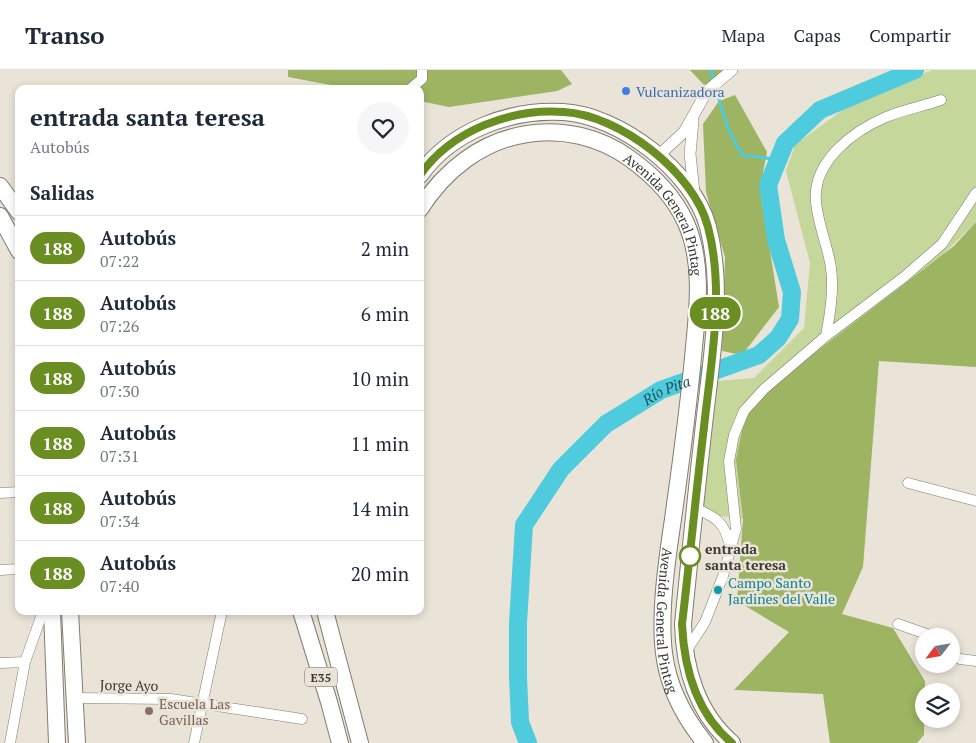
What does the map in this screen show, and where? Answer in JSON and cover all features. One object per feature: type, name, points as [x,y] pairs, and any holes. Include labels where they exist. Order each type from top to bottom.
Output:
[{"type":"highway","name":"Avenida General Pintag","points":[[424,169],[454,142],[486,124],[516,114],[546,111],[590,116],[637,140],[658,156],[695,196],[704,214],[713,251],[714,329],[682,624],[684,654],[696,694],[707,715],[732,743]]},
{"type":"highway","name":"Avenida General Pintag","points":[[424,204],[461,161],[509,138],[544,132],[564,133],[604,143],[622,152],[659,181],[686,222],[698,264],[697,323],[689,399],[668,554],[664,596],[664,653],[672,688],[681,709],[705,743]]},
{"type":"highway","points":[[0,186],[15,207]]},
{"type":"highway","points":[[0,216],[15,244]]},
{"type":"highway","points":[[52,615],[57,743]]},
{"type":"highway","points":[[70,615],[77,743]]},
{"type":"highway","name":"E35","points":[[302,615],[340,743]]},
{"type":"highway","name":"E35","points":[[326,615],[360,743]]},
{"type":"street","points":[[415,85],[422,79],[422,70]]},
{"type":"street","points":[[658,156],[677,141],[707,91],[730,72]]},
{"type":"street","points":[[826,336],[832,301],[832,269],[818,219],[816,181],[841,145],[861,131],[886,117],[941,100]]},
{"type":"street","points":[[693,117],[690,164],[695,196]]},
{"type":"street","points":[[684,654],[704,622],[723,576],[736,529],[729,462],[734,435],[744,411],[764,389],[826,336],[904,277],[942,244],[976,193]]},
{"type":"street","points":[[908,483],[976,502]]},
{"type":"street","points":[[0,493],[15,492]]},
{"type":"street","points":[[695,508],[718,518],[728,537],[730,550]]},
{"type":"street","points":[[718,518],[735,510]]},
{"type":"street","points":[[0,570],[15,569]]},
{"type":"street","points":[[10,743],[25,662],[42,615]]},
{"type":"street","points":[[194,743],[221,615]]},
{"type":"street","points":[[898,624],[915,630]]},
{"type":"street","points":[[960,659],[976,661]]},
{"type":"street","points":[[0,663],[25,662]]},
{"type":"street","name":"Jorge Ayo","points":[[74,698],[171,699],[302,719]]},
{"type":"green space","points":[[288,70],[561,70],[572,84],[557,91],[449,107],[424,102],[424,85],[331,85],[288,77]]},
{"type":"green space","points":[[690,70],[723,70],[723,78],[704,85]]},
{"type":"green space","points":[[932,70],[976,70],[976,222],[736,460],[743,519],[699,513],[717,381],[754,378],[804,328],[810,263],[786,171],[795,145],[844,109]]},
{"type":"green space","points":[[735,95],[767,152],[760,188],[779,307],[742,355],[722,351],[725,257],[706,192],[703,124],[719,101]]},
{"type":"green space","points":[[976,222],[976,367],[879,361],[863,567],[842,614],[893,628],[915,664],[915,673],[920,673],[925,681],[925,683],[915,683],[915,728],[924,728],[924,735],[917,743],[830,743],[823,694],[734,690],[789,632],[737,601],[743,519],[736,460],[744,421],[764,392],[954,246]]},
{"type":"waterway","points":[[710,70],[714,81]]},
{"type":"waterway","name":"Río Pita","points":[[528,743],[520,722],[518,677],[518,623],[524,525],[561,469],[606,424],[661,390],[759,355],[778,338],[790,319],[792,292],[776,240],[768,185],[785,143],[820,110],[915,70]]},
{"type":"waterway","points":[[715,87],[728,128],[742,155],[773,159]]},
{"type":"bus line","name":"188","points":[[424,169],[454,142],[486,124],[516,114],[546,111],[569,112],[590,116],[637,140],[658,156],[695,196],[708,227],[713,251],[715,292],[714,329],[682,624],[683,651],[696,694],[707,715],[732,743]]},
{"type":"place","name":"Vulcanizadora","points":[[626,91]]},
{"type":"place","name":"entrada santa teresa","points":[[690,556]]},
{"type":"place","name":"Campo Santo Jardines del Valle","points":[[718,590]]},
{"type":"place","name":"Escuela Las Gavillas","points":[[149,711]]}]
